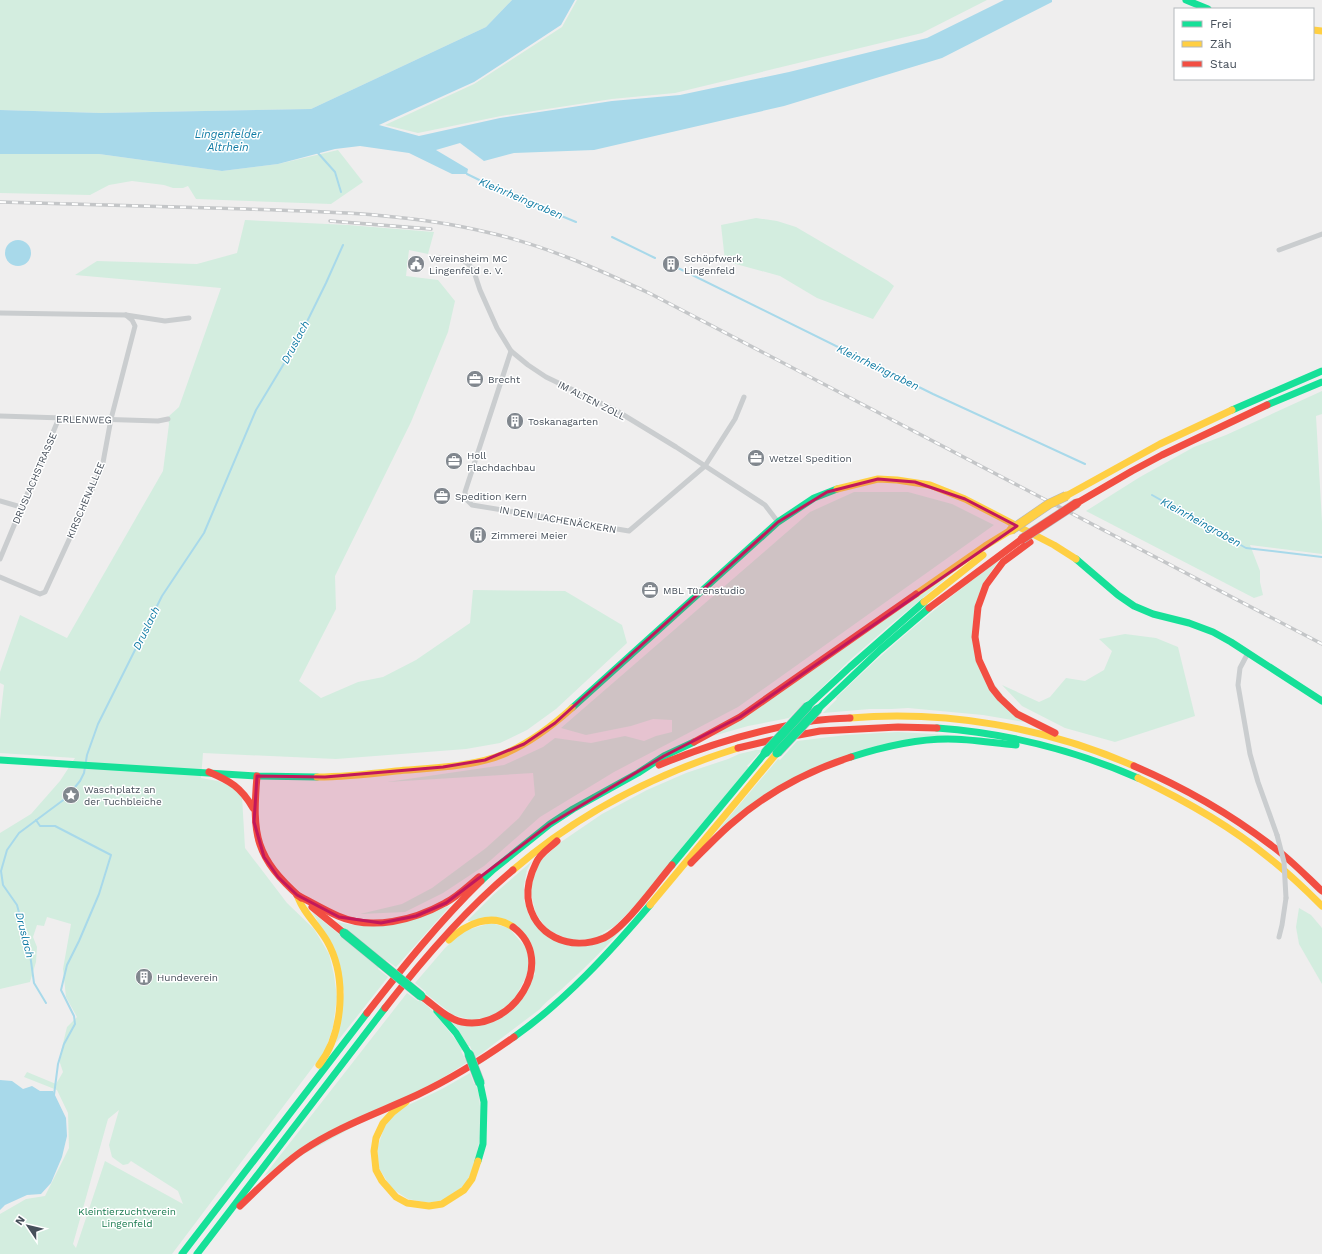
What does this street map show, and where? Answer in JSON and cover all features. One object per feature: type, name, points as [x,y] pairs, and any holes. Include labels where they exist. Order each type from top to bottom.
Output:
[{"type":"main road","points":[[1186,0],[1206,8]]},
{"type":"main road","points":[[182,1254],[311,1085],[422,944],[466,896],[494,869],[550,824],[573,809],[638,773],[664,756],[740,717],[985,546],[1052,508],[1066,496],[1185,431],[1256,398],[1322,371]]},
{"type":"main road","points":[[1076,743],[1017,714],[992,688],[979,660],[975,637],[978,607],[986,585],[1003,562],[1026,541],[1057,516],[1077,503],[1138,467],[1195,438],[1244,415],[1322,382]]},
{"type":"main road","points":[[0,760],[257,776],[325,777],[443,767],[485,760],[504,754],[524,744],[555,723],[778,522],[814,498],[840,487],[878,479],[930,485],[965,499],[1054,545],[1074,558],[1118,595],[1134,606],[1153,614],[1181,620],[1212,632],[1248,652],[1322,701]]},
{"type":"main road","points":[[580,819],[536,861],[528,880],[526,892],[528,904],[533,916],[541,928],[557,939],[580,944],[604,938],[621,926],[765,753],[808,706],[911,613],[1013,531]]},
{"type":"main road","points":[[198,1254],[254,1192],[274,1173],[302,1151],[364,1117],[416,1095],[450,1078],[486,1057],[538,1020],[581,981],[637,921],[777,753],[818,709],[919,617],[966,580],[1026,541]]},
{"type":"main road","points":[[638,773],[694,750],[760,732],[810,721],[860,717],[922,716],[966,719],[1039,733],[1076,743],[1117,757],[1152,772],[1188,790],[1215,806],[1272,846],[1322,891]]},
{"type":"main road","points":[[198,1254],[392,999],[420,965],[480,899],[533,852],[580,819],[618,797],[692,763],[737,749],[772,739],[804,733],[842,729],[918,726],[960,730],[1032,742],[1066,751],[1100,762],[1157,787],[1188,803],[1216,820],[1264,854],[1322,906]]},
{"type":"main road","points":[[670,883],[736,819],[761,801],[805,775],[831,764],[886,747],[931,740],[950,739],[1018,745],[1032,742]]},
{"type":"main road","points":[[209,772],[237,786],[247,796],[254,809]]},
{"type":"main road","points":[[257,776],[254,809],[256,835],[267,863],[278,878],[421,996],[451,1017],[462,1022],[480,1023],[488,1021],[504,1012],[521,995],[528,985],[533,967],[531,952],[520,934],[507,924],[497,920],[480,920],[464,927],[435,955],[420,965]]},
{"type":"main road","points":[[297,895],[339,917],[364,923],[381,923],[416,916],[446,903],[476,879],[494,869]]},
{"type":"main road","points":[[297,895],[303,908],[327,941],[334,957],[340,990],[338,1024],[326,1056],[317,1068],[311,1085]]},
{"type":"main road","points":[[416,1095],[393,1112],[383,1124],[376,1138],[374,1151],[376,1170],[382,1181],[396,1197],[407,1203],[429,1206],[442,1204],[464,1190],[472,1179],[483,1144],[484,1102],[480,1083],[469,1054],[456,1033],[421,996]]},
{"type":"street","points":[[1278,250],[1322,234]]},
{"type":"street","name":"IM ALTEN ZOLL","points":[[439,258],[460,259],[473,269],[480,290],[497,328],[511,351],[546,377],[611,408],[705,466],[765,505],[778,522]]},
{"type":"street","points":[[0,313],[126,315],[165,321],[189,318]]},
{"type":"street","name":"KIRSCHENALLEE","points":[[0,577],[40,594],[45,592],[102,468],[111,419],[135,326],[132,320],[126,315]]},
{"type":"street","name":"IN DEN LACHENÄCKERN","points":[[511,351],[465,492],[466,499],[472,505],[629,531],[705,466],[735,419],[744,397]]},
{"type":"street","name":"ERLENWEG","points":[[0,416],[158,421],[168,419]]},
{"type":"street","name":"DRUSLACHSTRASSE","points":[[0,557],[59,418]]},
{"type":"street","points":[[0,501],[21,507]]},
{"type":"street","points":[[1248,652],[1240,668],[1238,685],[1250,754],[1258,782],[1277,835],[1284,862],[1286,898],[1279,937]]},
{"type":"highlighted area","points":[[878,479],[915,482],[965,499],[1017,526],[740,717],[664,756],[550,824],[446,903],[416,916],[381,923],[339,917],[297,895],[278,877],[264,857],[254,822],[257,776],[325,777],[443,767],[485,760],[524,744],[555,723],[778,522],[827,492]]},
{"type":"green space","points":[[0,0],[512,0],[486,27],[311,109],[101,113],[0,110]]},
{"type":"green space","points":[[577,0],[987,0],[922,33],[675,93],[612,99],[501,116],[418,133],[385,125],[474,84],[562,27]]},
{"type":"green space","points":[[338,150],[363,182],[331,204],[196,199],[188,186],[183,188],[173,188],[164,185],[132,181],[109,185],[90,195],[0,193],[0,154],[99,154],[222,171],[278,164]]},
{"type":"green space","points":[[756,218],[777,221],[796,227],[894,286],[873,319],[817,298],[780,276],[725,261],[721,225]]},
{"type":"green space","name":"Kleintierzuchtverein Lingenfeld","points":[[245,220],[348,225],[434,232],[428,254],[409,250],[406,276],[438,280],[455,301],[448,332],[411,422],[335,576],[336,609],[299,681],[321,698],[358,682],[383,677],[416,660],[470,623],[473,590],[565,591],[622,625],[627,643],[556,709],[527,730],[500,743],[466,749],[336,759],[203,753],[201,778],[218,781],[235,788],[242,796],[245,848],[287,903],[314,929],[329,954],[337,997],[333,1027],[325,1051],[172,1254],[0,1254],[0,1214],[26,1199],[45,1196],[69,1148],[68,1113],[57,1090],[24,1077],[27,1072],[56,1084],[63,1072],[59,1060],[67,1027],[77,1017],[66,997],[63,969],[71,924],[47,917],[44,926],[37,925],[33,937],[37,947],[36,962],[30,982],[0,989],[0,833],[31,814],[60,781],[75,758],[0,753],[0,720],[4,685],[0,683],[0,672],[20,615],[67,638],[163,471],[169,424],[168,417],[179,407],[221,288],[75,275],[97,261],[197,264],[237,253]],"holes":[[[119,1110],[109,1145],[112,1157],[123,1165],[128,1164],[131,1161],[178,1191],[183,1204],[105,1161],[76,1248],[73,1244],[108,1119]]]},
{"type":"green space","points":[[1322,391],[1322,414],[1316,416],[1322,522],[1322,554],[1250,545],[1260,571],[1260,582],[1263,595],[1254,598],[1086,511],[1140,477],[1194,447],[1226,435]]},
{"type":"green space","points":[[854,492],[908,492],[952,504],[994,525],[738,707],[614,772],[540,817],[484,866],[443,893],[405,912],[360,914],[402,904],[432,888],[486,848],[519,818],[535,795],[533,773],[387,782],[504,765],[543,747],[555,738],[591,743],[625,736],[644,741],[672,732],[672,720],[653,719],[631,726],[586,735],[561,728],[810,512]]},
{"type":"green space","points":[[999,560],[984,582],[976,661],[1024,722],[983,715],[908,708],[870,709],[823,713],[855,679],[895,643]]},
{"type":"green space","points":[[954,572],[851,659],[789,718],[748,726],[713,736]]},
{"type":"green space","points":[[1125,634],[1156,638],[1178,647],[1195,716],[1115,742],[1065,728],[1022,706],[1002,685],[1039,702],[1050,697],[1066,678],[1085,681],[1104,670],[1112,651],[1099,639]]},
{"type":"green space","points":[[898,732],[949,735],[836,759],[718,830],[778,759],[780,760],[797,741],[846,735]]},
{"type":"green space","points":[[762,750],[747,766],[749,767],[642,898],[615,926],[591,939],[570,940],[548,930],[536,914],[530,890],[538,863],[561,842],[602,814],[647,790],[686,773],[739,754]]},
{"type":"green space","points":[[532,861],[527,870],[524,885],[524,900],[529,916],[569,946],[626,925],[589,964],[540,1009],[482,1053],[444,1077],[264,1176],[407,993],[418,1001],[420,1000],[433,1011],[463,1049],[461,1051],[465,1059],[474,1055],[470,1046],[468,1046],[453,1023],[496,1021],[535,974],[516,925],[468,920],[493,895]]},
{"type":"green space","points":[[450,906],[396,967],[386,960],[385,962],[337,922],[353,925],[377,926]]},
{"type":"green space","points":[[1299,908],[1311,915],[1322,928],[1322,984],[1299,944],[1296,927]]},
{"type":"green space","points":[[312,912],[379,967],[378,969],[388,977],[336,1043],[344,992],[317,920]]},
{"type":"green space","points":[[491,923],[509,928],[527,949],[530,969],[514,1000],[493,1016],[472,1020],[453,1015],[425,993],[426,992],[415,983],[445,948],[463,931]]},
{"type":"green space","points":[[470,1073],[474,1084],[476,1084],[479,1095],[482,1129],[474,1166],[465,1185],[443,1200],[429,1203],[408,1199],[391,1188],[379,1168],[377,1149],[385,1125],[400,1109],[442,1089]]},
{"type":"water","name":"Lingenfelder Altrhein","points":[[512,0],[575,0],[561,25],[474,82],[379,125],[419,136],[500,118],[612,101],[680,95],[789,72],[927,38],[1004,0],[1052,0],[1052,2],[942,58],[784,106],[594,150],[514,153],[484,161],[460,143],[436,150],[468,169],[467,174],[452,174],[409,153],[360,146],[335,149],[278,164],[222,171],[99,154],[0,154],[0,110],[101,113],[311,109],[486,27]]},
{"type":"water","points":[[18,240],[28,243],[31,253],[28,263],[18,266],[8,263],[5,253],[8,243]]},
{"type":"water","points":[[0,1080],[12,1081],[23,1089],[32,1086],[40,1091],[53,1091],[66,1118],[67,1136],[62,1157],[51,1183],[41,1194],[27,1195],[5,1205],[0,1210]]},
{"type":"waterway","name":"Druslach","points":[[318,153],[335,172],[341,192]]},
{"type":"waterway","name":"Kleinrheingraben","points":[[467,174],[506,193],[576,222]]},
{"type":"waterway","name":"Kleinrheingraben","points":[[612,237],[655,258]]},
{"type":"waterway","name":"Druslach","points":[[46,1003],[34,983],[30,954],[17,905],[3,885],[1,871],[7,850],[19,833],[66,798],[80,781],[84,773],[87,755],[98,724],[162,596],[204,533],[256,410],[297,342],[343,245]]},
{"type":"waterway","name":"Kleinrheingraben","points":[[674,266],[933,394],[1085,464]]},
{"type":"waterway","name":"Kleinrheingraben","points":[[1152,495],[1246,548],[1322,557]]},
{"type":"waterway","points":[[36,820],[40,826],[55,826],[111,855],[99,894],[67,965],[61,990],[74,1016],[75,1024],[64,1044],[58,1064],[54,1095]]},
{"type":"railway","points":[[0,202],[367,214],[457,226],[508,237],[550,251],[570,258],[651,294],[1322,644]]},
{"type":"railway","points":[[330,221],[431,229]]},
{"type":"traffic: fast","points":[[1186,0],[1206,8]]},
{"type":"traffic: fast","points":[[1232,410],[1322,371]]},
{"type":"traffic: fast","points":[[1267,405],[1322,382]]},
{"type":"traffic: fast","points":[[572,708],[778,522],[814,498],[837,489]]},
{"type":"traffic: fast","points":[[1076,559],[1118,595],[1134,606],[1153,614],[1189,623],[1213,632],[1322,701]]},
{"type":"traffic: fast","points":[[808,706],[924,602]]},
{"type":"traffic: fast","points":[[818,709],[880,650],[929,608]]},
{"type":"traffic: fast","points":[[765,753],[808,706]]},
{"type":"traffic: fast","points":[[777,753],[818,709]]},
{"type":"traffic: fast","points":[[937,728],[989,734],[1039,744],[1089,759],[1138,778]]},
{"type":"traffic: fast","points":[[851,757],[899,744],[936,739],[1016,745]]},
{"type":"traffic: fast","points":[[481,881],[550,824],[573,809],[638,773],[664,756],[694,742]]},
{"type":"traffic: fast","points":[[672,865],[765,753]]},
{"type":"traffic: fast","points":[[0,760],[257,776],[317,777]]},
{"type":"traffic: fast","points":[[514,1037],[569,992],[619,941],[650,905]]},
{"type":"traffic: fast","points":[[344,933],[421,996]]},
{"type":"traffic: fast","points":[[197,1254],[385,1008]]},
{"type":"traffic: fast","points":[[437,1011],[456,1033],[469,1054]]},
{"type":"traffic: fast","points":[[182,1254],[367,1013]]},
{"type":"traffic: fast","points":[[469,1054],[480,1083]]},
{"type":"traffic: fast","points":[[478,1161],[483,1144],[484,1102],[480,1083]]},
{"type":"traffic: slow","points":[[1314,30],[1322,31]]},
{"type":"traffic: slow","points":[[1066,496],[1160,444],[1232,410]]},
{"type":"traffic: slow","points":[[837,489],[878,479],[930,485],[965,499],[1054,545],[1076,559]]},
{"type":"traffic: slow","points":[[1011,530],[1049,504],[1066,496]]},
{"type":"traffic: slow","points":[[916,594],[985,546],[1011,530]]},
{"type":"traffic: slow","points":[[924,602],[983,555]]},
{"type":"traffic: slow","points":[[317,777],[357,775],[479,762],[514,750],[549,728],[572,708]]},
{"type":"traffic: slow","points":[[850,718],[886,716],[922,717],[959,719],[995,724],[1066,741],[1100,752],[1134,766]]},
{"type":"traffic: slow","points":[[513,870],[538,849],[564,831],[619,797],[677,770],[738,748]]},
{"type":"traffic: slow","points":[[650,905],[777,753]]},
{"type":"traffic: slow","points":[[1138,778],[1189,804],[1238,834],[1282,869],[1322,906]]},
{"type":"traffic: slow","points":[[297,895],[303,907],[327,941],[338,971],[340,987],[338,1021],[334,1037],[319,1065]]},
{"type":"traffic: slow","points":[[449,940],[463,929],[488,920],[496,920],[513,927]]},
{"type":"traffic: slow","points":[[406,1102],[393,1112],[383,1123],[376,1138],[374,1151],[376,1170],[382,1181],[396,1197],[407,1203],[429,1206],[442,1204],[464,1190],[472,1179],[478,1161]]},
{"type":"traffic: jam","points":[[1077,503],[1162,455],[1267,405]]},
{"type":"traffic: jam","points":[[1022,539],[1077,503]]},
{"type":"traffic: jam","points":[[929,608],[1022,539]]},
{"type":"traffic: jam","points":[[1030,542],[1003,562],[986,585],[978,607],[975,637],[979,660],[992,688],[1000,698],[1017,714],[1055,733]]},
{"type":"traffic: jam","points":[[694,742],[740,717],[916,594]]},
{"type":"traffic: jam","points":[[659,765],[694,751],[769,729],[818,720],[850,718]]},
{"type":"traffic: jam","points":[[738,748],[820,731],[898,727],[937,728]]},
{"type":"traffic: jam","points":[[691,863],[744,813],[773,793],[803,776],[851,757]]},
{"type":"traffic: jam","points":[[1134,766],[1188,792],[1256,834],[1285,856],[1322,891]]},
{"type":"traffic: jam","points":[[209,772],[223,778],[239,790],[253,808]]},
{"type":"traffic: jam","points":[[257,776],[255,815],[260,844],[274,870],[301,898]]},
{"type":"traffic: jam","points":[[557,841],[538,859],[532,871],[528,889],[528,898],[531,911],[537,922],[545,931],[555,938],[566,942],[591,942],[604,938],[612,933],[631,916],[672,865]]},
{"type":"traffic: jam","points":[[385,1008],[414,971],[461,918],[513,870]]},
{"type":"traffic: jam","points":[[297,895],[338,916],[351,920],[365,923],[393,922],[420,914],[445,903],[454,898],[479,877]]},
{"type":"traffic: jam","points":[[367,1013],[436,929],[481,881]]},
{"type":"traffic: jam","points":[[312,907],[344,933]]},
{"type":"traffic: jam","points":[[421,996],[446,1015],[462,1022],[480,1022],[498,1016],[512,1005],[524,991],[530,975],[531,958],[526,941],[513,927]]},
{"type":"traffic: jam","points":[[240,1206],[285,1164],[315,1142],[343,1127],[417,1095],[442,1082],[479,1061],[514,1037]]},
{"type":"place","name":"Vereinsheim MC Lingenfeld e. V.","points":[[416,264]]},
{"type":"place","name":"Schöpfwerk Lingenfeld","points":[[671,264]]},
{"type":"place","name":"Brecht","points":[[475,379]]},
{"type":"place","name":"Toskanagarten","points":[[515,421]]},
{"type":"place","name":"Wetzel Spedition","points":[[756,458]]},
{"type":"place","name":"Holl Flachdachbau","points":[[454,461]]},
{"type":"place","name":"Spedition Kern","points":[[442,496]]},
{"type":"place","name":"Zimmerei Meier","points":[[478,535]]},
{"type":"place","name":"MBL Türenstudio","points":[[650,590]]},
{"type":"place","name":"Waschplatz an der Tuchbleiche","points":[[71,795]]},
{"type":"place","name":"Hundeverein","points":[[144,977]]}]
